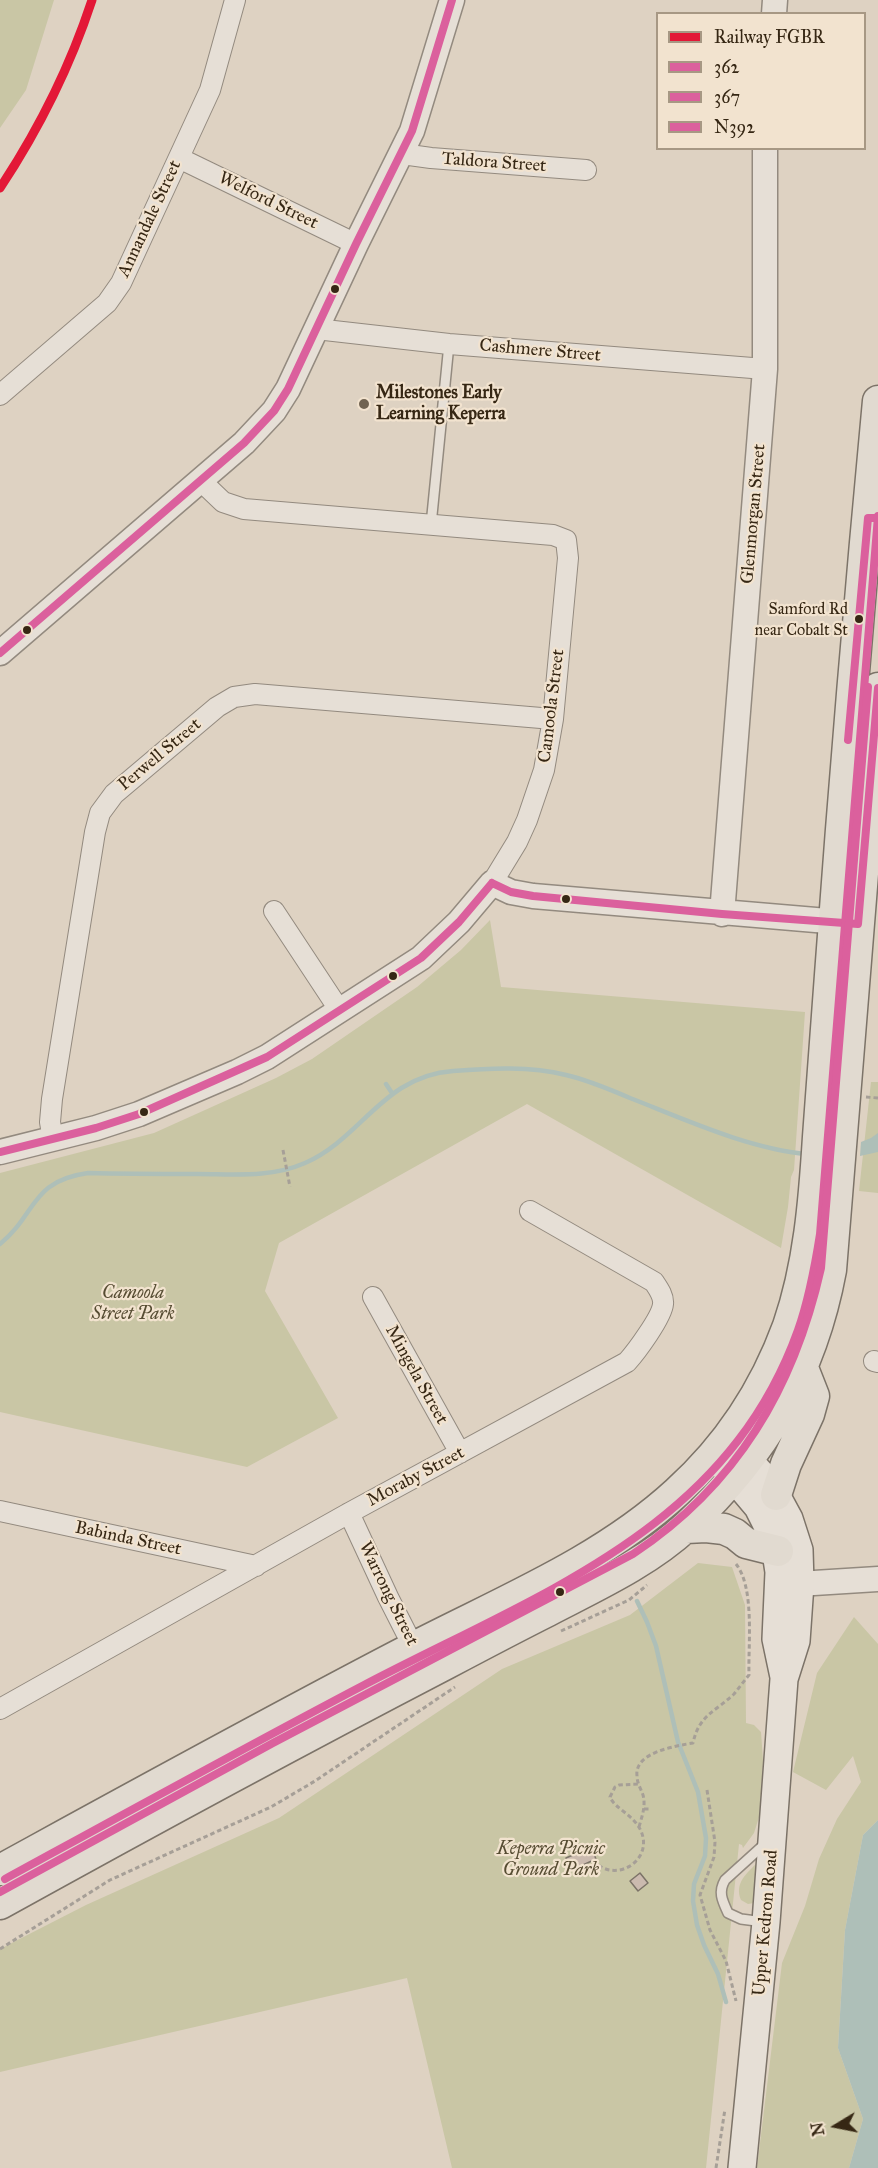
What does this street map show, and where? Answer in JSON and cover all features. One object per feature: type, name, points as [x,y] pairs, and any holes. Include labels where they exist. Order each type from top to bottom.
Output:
[{"type":"main road","points":[[0,1870],[250,1733],[556,1574],[622,1536],[675,1494],[721,1446],[760,1386],[788,1325],[827,1172],[873,518],[878,401]]},
{"type":"main road","points":[[846,923],[878,688]]},
{"type":"main road","points":[[0,1904],[217,1785],[613,1578],[645,1559],[686,1528],[742,1469],[778,1416],[803,1368],[825,1301],[835,1228],[827,1172]]},
{"type":"main road","points":[[776,1495],[814,1396],[803,1368]]},
{"type":"main road","name":"Upper Kedron Road","points":[[721,1446],[742,1469],[776,1495],[789,1519],[799,1550],[776,1639],[784,1678],[774,1836],[742,2168]]},
{"type":"main road","name":"Upper Kedron Road","points":[[742,1469],[764,1515],[789,1585]]},
{"type":"main road","points":[[686,1528],[724,1529],[746,1543],[777,1551]]},
{"type":"street","name":"Annandale Street","points":[[0,395],[107,303],[121,283],[210,90],[235,0]]},
{"type":"street","points":[[0,653],[201,481],[244,443],[274,411],[288,389],[315,328],[412,131],[452,0]]},
{"type":"street","name":"Glenmorgan Street","points":[[722,914],[765,369],[765,150]]},
{"type":"street","name":"Taldora Street","points":[[402,154],[586,170]]},
{"type":"street","name":"Welford Street","points":[[179,158],[356,244]]},
{"type":"street","name":"Cashmere Street","points":[[315,328],[449,344],[765,369]]},
{"type":"street","name":"Camoola Street","points":[[0,1152],[53,1140],[139,1114],[226,1077],[267,1057],[421,958],[459,922],[492,883],[517,842],[537,795],[548,753],[553,719],[568,558],[566,540],[553,535],[233,507],[214,496],[201,481]]},
{"type":"street","name":"Perwell Street","points":[[53,1140],[50,1122],[52,1099],[100,813],[114,794],[217,706],[234,698],[255,693],[553,719]]},
{"type":"street","points":[[492,883],[522,895],[846,923]]},
{"type":"street","points":[[274,911],[340,1011]]},
{"type":"street","name":"Moraby Street","points":[[0,1709],[349,1513],[627,1362],[642,1345],[663,1305],[661,1292],[654,1282],[530,1212]]},
{"type":"street","name":"Mingela Street","points":[[373,1297],[460,1453]]},
{"type":"street","name":"Babinda Street","points":[[0,1511],[256,1566]]},
{"type":"street","name":"Warrong Street","points":[[349,1513],[427,1674]]},
{"type":"street","points":[[789,1585],[878,1579]]},
{"type":"lane","points":[[431,525],[449,344]]},
{"type":"lane","points":[[766,1922],[741,1919],[728,1913],[721,1894],[721,1887],[731,1873],[774,1836]]},
{"type":"path","points":[[864,1097],[878,1098]]},
{"type":"path","points":[[283,1150],[290,1187]]},
{"type":"path","points":[[639,1827],[644,1799],[636,1776],[637,1767],[641,1761],[663,1749],[693,1743],[702,1719],[734,1694],[749,1675],[748,1600],[742,1573],[735,1564]]},
{"type":"path","points":[[551,1635],[571,1628],[629,1600],[652,1580]]},
{"type":"path","points":[[0,1949],[110,1880],[271,1806],[315,1781],[460,1683]]},
{"type":"path","points":[[593,1860],[604,1870],[611,1871],[627,1869],[635,1863],[643,1844],[642,1832],[626,1811],[613,1804],[610,1797],[615,1787],[639,1784]]},
{"type":"path","points":[[707,1790],[715,1842],[714,1857],[700,1895],[710,1930],[726,1961],[736,2002]]},
{"type":"path","points":[[644,1809],[650,1809]]},
{"type":"path","points":[[716,2168],[726,2099]]},
{"type":"green space","points":[[0,0],[54,0],[26,90],[0,128]]},
{"type":"green space","name":"Camoola Street Park","points":[[490,920],[501,987],[805,1012],[794,1170],[791,1177],[781,1248],[527,1104],[279,1243],[265,1291],[338,1418],[247,1467],[0,1412],[0,1173],[154,1133],[276,1078],[312,1059],[417,987],[461,950]]},
{"type":"green space","points":[[871,1082],[878,1082],[878,1193],[859,1191]]},
{"type":"green space","name":"Keperra Picnic Ground Park","points":[[698,1563],[732,1567],[745,1605],[746,1723],[754,1725],[761,1732],[763,1761],[760,1814],[754,1833],[743,1848],[739,1844],[706,2168],[452,2168],[407,1978],[0,2072],[0,1949],[86,1905],[279,1818],[502,1669],[630,1615]]},
{"type":"green space","points":[[854,1617],[878,1644],[878,1820],[863,1835],[845,1930],[838,2048],[863,2119],[849,2168],[757,2168],[782,1963],[805,1906],[819,1859],[837,1819],[861,1782],[853,1756],[826,1790],[793,1772],[817,1673]]},
{"type":"green space","points":[[758,1862],[754,1903],[748,1904],[741,1900],[740,1883]]},
{"type":"shaded area","points":[[878,1133],[878,1152],[860,1156],[861,1142]]},
{"type":"shaded area","points":[[878,1820],[878,2168],[849,2168],[863,2119],[838,2048],[845,1930],[863,1835]]},
{"type":"building","points":[[591,1847],[596,1859],[572,1870],[566,1858]]},
{"type":"building","points":[[640,1873],[648,1883],[638,1891],[630,1881]]},
{"type":"waterway","points":[[0,1244],[12,1233],[44,1191],[69,1177],[88,1173],[252,1174],[292,1168],[325,1152],[390,1096],[408,1084],[429,1075],[453,1071],[524,1069],[566,1075],[582,1079],[740,1140],[807,1154]]},
{"type":"waterway","points":[[386,1084],[392,1093]]},
{"type":"waterway","points":[[637,1601],[656,1646],[678,1742],[698,1792],[706,1838],[705,1856],[694,1884],[693,1901],[697,1925],[718,1974],[726,2002]]},
{"type":"rail line","name":"FGBR","points":[[0,188],[28,143],[64,73],[92,0]]},
{"type":"transit line","name":"362","points":[[0,653],[244,443],[274,411],[288,389],[412,131],[452,0]]},
{"type":"transit line","name":"367","points":[[5,1879],[364,1685],[558,1586],[619,1549],[675,1507],[724,1457],[766,1399],[802,1318],[820,1234],[878,516]]},
{"type":"transit line","name":"362","points":[[848,740],[868,518],[878,518]]},
{"type":"transit line","name":"N392","points":[[0,1892],[273,1743],[633,1554],[670,1527],[731,1465],[756,1430],[795,1354],[821,1268],[868,687]]},
{"type":"transit line","name":"362","points":[[492,883],[511,892],[533,896],[858,924],[878,688]]},
{"type":"transit line","name":"362","points":[[0,1152],[96,1128],[139,1114],[267,1057],[421,958],[459,922],[492,883]]},
{"type":"place","name":"Milestones Early Learning Keperra","points":[[364,404]]},
{"type":"place","name":"Samford Rd near Cobalt St","points":[[859,619]]}]
